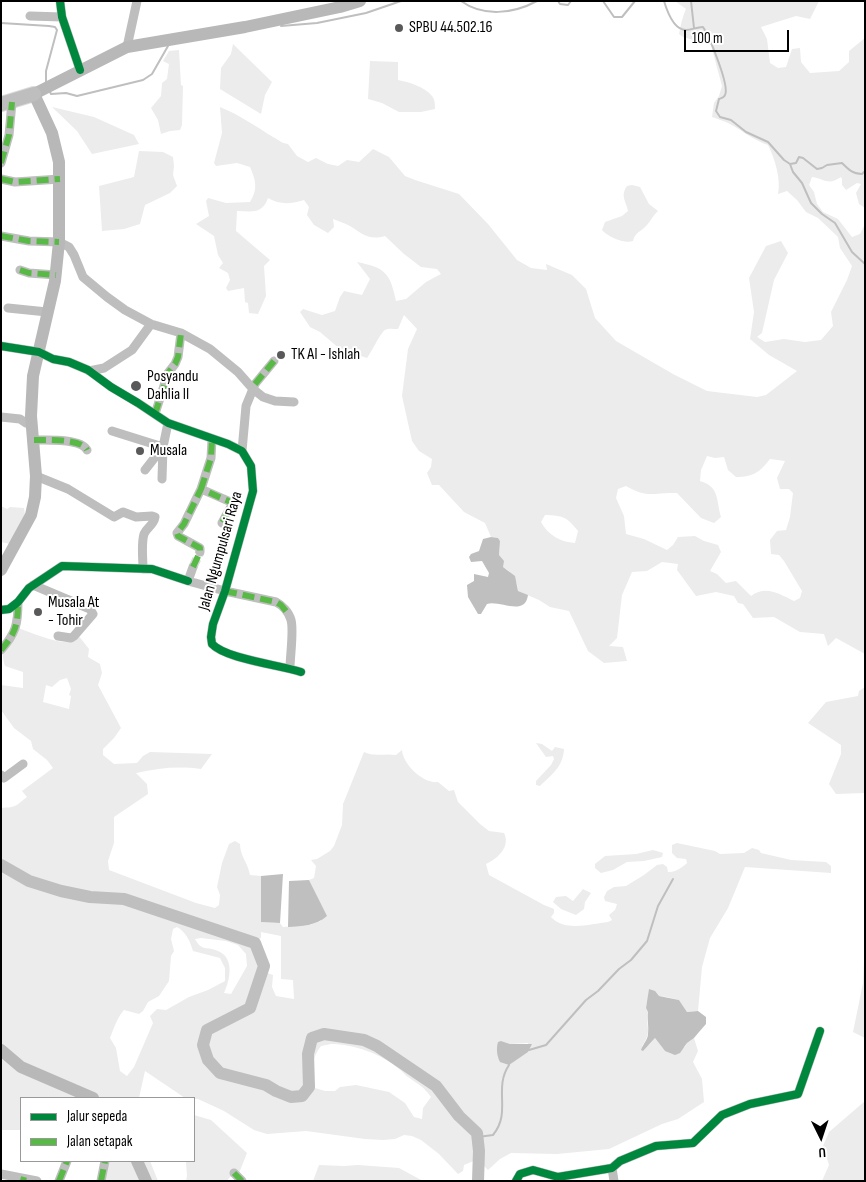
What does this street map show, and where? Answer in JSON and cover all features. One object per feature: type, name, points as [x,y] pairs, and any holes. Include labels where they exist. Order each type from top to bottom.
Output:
[{"type":"main road","points":[[6,103],[34,94],[127,47],[245,27],[340,8],[360,1]]},
{"type":"main road","points":[[1,570],[33,508],[36,476],[32,424],[34,376],[56,275],[60,242],[59,162],[52,133],[34,94]]},
{"type":"main road","points":[[1,1050],[21,1066],[91,1097]]},
{"type":"main road","points":[[137,1162],[146,1181]]},
{"type":"street","points":[[60,1],[62,17],[80,70]]},
{"type":"street","points":[[127,47],[137,1]]},
{"type":"street","points":[[30,16],[62,17]]},
{"type":"street","points":[[1,163],[9,135],[6,103]]},
{"type":"street","points":[[1,179],[15,182],[60,179]]},
{"type":"street","points":[[1,236],[60,242],[69,247],[83,277],[125,310],[152,324],[181,333],[210,349],[263,396],[275,401],[294,402]]},
{"type":"street","points":[[20,270],[29,273],[56,275]]},
{"type":"street","points":[[8,308],[48,312]]},
{"type":"street","points":[[89,371],[104,368],[132,350],[152,324]]},
{"type":"street","points":[[155,414],[168,373],[178,357],[181,333]]},
{"type":"street","points":[[1,346],[39,352],[53,359],[69,362],[89,371],[168,423],[242,451],[246,406],[255,384],[274,361]]},
{"type":"street","points":[[1,417],[20,419],[32,424]]},
{"type":"street","points":[[162,479],[163,447],[168,423]]},
{"type":"street","points":[[112,431],[163,447]]},
{"type":"street","points":[[200,552],[200,548],[178,536],[177,533],[184,524],[201,489],[211,458],[212,439]]},
{"type":"street","points":[[34,440],[58,440],[82,444],[87,450]]},
{"type":"street","points":[[145,470],[163,447]]},
{"type":"street","name":"Jalan Ngumpulsari Raya","points":[[242,451],[251,466],[253,478],[250,505],[225,591],[213,624],[212,644],[218,650],[230,654],[301,672]]},
{"type":"street","points":[[36,476],[68,489],[114,517],[123,512],[136,517],[154,517],[154,523],[145,532],[143,538],[144,569]]},
{"type":"street","points":[[201,489],[233,503],[250,505]]},
{"type":"street","points":[[222,523],[233,503]]},
{"type":"street","points":[[1,610],[9,609],[33,585],[62,566],[144,569],[163,572],[188,581],[276,602],[281,605],[292,622],[290,668]]},
{"type":"street","points":[[188,581],[193,567]]},
{"type":"street","points":[[33,585],[90,609],[93,614],[71,638],[58,636]]},
{"type":"street","points":[[1,650],[13,635],[17,624],[18,602]]},
{"type":"street","points":[[1,775],[4,778],[23,764]]},
{"type":"street","points":[[516,1181],[520,1174],[533,1170],[558,1177],[612,1168],[620,1161],[656,1146],[693,1143],[722,1115],[750,1104],[798,1094],[820,1031]]},
{"type":"street","points":[[59,1181],[67,1162]]},
{"type":"street","points":[[101,1181],[105,1162]]},
{"type":"street","points":[[612,1168],[614,1181]]},
{"type":"street","points":[[234,1173],[242,1181]]},
{"type":"street","points":[[1,1174],[37,1181]]},
{"type":"shaded area","points":[[675,1],[819,1],[810,19],[796,16],[761,27],[767,39],[770,63],[778,68],[786,67],[792,49],[800,48],[801,62],[810,73],[839,71],[849,62],[849,51],[865,38],[865,208],[859,204],[856,193],[861,184],[857,183],[846,190],[842,185],[841,177],[829,181],[812,177],[809,185],[814,192],[817,204],[823,212],[838,219],[852,237],[860,234],[865,224],[865,654],[836,638],[828,646],[824,634],[800,632],[774,617],[753,618],[743,604],[738,603],[734,596],[716,592],[696,596],[677,570],[678,564],[662,562],[647,571],[632,572],[622,595],[617,638],[609,646],[623,647],[627,661],[604,663],[588,651],[569,611],[550,607],[518,591],[517,584],[509,571],[503,567],[499,555],[500,541],[498,538],[491,537],[485,523],[464,512],[439,485],[432,485],[427,473],[431,467],[432,459],[419,451],[412,441],[402,396],[408,349],[417,329],[404,315],[398,329],[388,329],[383,332],[367,358],[340,349],[320,332],[310,327],[300,312],[303,309],[322,315],[335,311],[344,291],[362,295],[370,279],[357,262],[380,269],[385,273],[391,284],[396,301],[406,299],[426,282],[441,274],[437,269],[421,267],[385,236],[370,237],[333,219],[334,227],[328,233],[314,225],[307,215],[309,207],[304,200],[286,203],[268,198],[259,210],[237,211],[236,231],[270,260],[264,266],[266,296],[258,314],[249,313],[248,303],[245,302],[244,288],[228,291],[226,288],[230,280],[228,273],[219,268],[223,263],[218,255],[214,236],[196,224],[209,216],[206,201],[208,198],[226,203],[250,202],[255,189],[255,181],[250,167],[237,163],[216,166],[214,163],[222,133],[220,107],[288,144],[297,156],[308,162],[316,158],[328,164],[338,166],[347,160],[359,162],[373,149],[389,157],[405,176],[459,194],[488,224],[517,260],[531,268],[547,270],[546,264],[572,275],[586,289],[595,318],[616,341],[707,391],[757,397],[766,395],[797,371],[769,355],[750,339],[754,312],[749,278],[766,246],[781,241],[788,253],[774,280],[762,333],[757,337],[765,342],[784,339],[805,342],[821,340],[833,326],[831,312],[852,266],[840,248],[838,237],[818,218],[806,212],[787,191],[778,194],[777,169],[768,145],[728,123],[712,117],[714,103],[719,96],[722,86],[711,45],[683,37],[679,34],[686,9]],"holes":[[[707,456],[715,458],[724,457],[728,470],[736,477],[756,473],[770,459],[785,461],[777,478],[780,489],[789,489],[793,493],[790,517],[786,530],[777,531],[770,540],[771,554],[779,555],[784,561],[802,591],[800,598],[794,601],[778,593],[767,591],[751,596],[736,581],[726,583],[717,574],[710,571],[721,552],[718,545],[695,536],[678,537],[667,550],[644,539],[626,534],[624,516],[616,498],[618,489],[626,486],[646,494],[677,493],[701,518],[714,523],[721,517],[714,491],[711,487],[700,481],[701,470]],[[545,515],[560,517],[570,522],[578,531],[575,543],[559,539],[547,531],[541,522]]]},
{"type":"shaded area","points":[[233,44],[272,82],[265,95],[261,114],[220,89],[221,68],[231,54]]},
{"type":"shaded area","points":[[179,50],[181,85],[183,86],[182,125],[180,130],[161,134],[158,120],[151,108],[161,96],[162,83],[167,79],[169,64],[163,61],[169,51]]},
{"type":"shaded area","points":[[370,61],[398,62],[398,80],[416,85],[429,93],[434,99],[435,109],[421,112],[399,112],[382,103],[368,99]]},
{"type":"shaded area","points":[[52,107],[94,117],[134,135],[139,144],[92,154],[77,131]]},
{"type":"shaded area","points":[[139,151],[163,152],[173,157],[173,175],[177,186],[170,193],[145,205],[140,224],[124,229],[102,231],[99,186],[134,177]]},
{"type":"shaded area","points":[[627,186],[640,187],[649,204],[658,211],[633,241],[625,242],[612,237],[602,230],[605,222],[622,216],[628,211],[624,193]]},
{"type":"shaded area","points":[[1,506],[7,509],[10,507],[24,508],[25,515],[10,544],[1,542]]},
{"type":"shaded area","points":[[498,538],[500,541],[499,555],[504,561],[503,567],[515,576],[518,591],[528,595],[526,602],[522,605],[487,604],[481,614],[478,614],[468,597],[467,585],[474,581],[474,574],[488,577],[489,573],[482,561],[471,562],[469,557],[471,554],[479,551],[483,539]]},
{"type":"shaded area","points":[[13,626],[51,640],[67,642],[72,641],[78,635],[89,649],[88,657],[100,664],[102,673],[98,685],[121,728],[103,749],[103,755],[114,764],[137,763],[150,752],[212,754],[201,769],[168,768],[136,773],[147,784],[148,794],[114,817],[114,843],[108,861],[109,870],[196,903],[215,908],[219,905],[220,895],[217,887],[222,863],[229,844],[235,841],[240,844],[241,852],[250,875],[261,876],[261,922],[280,923],[283,927],[310,925],[321,921],[321,906],[309,880],[314,878],[316,866],[311,860],[317,859],[330,851],[334,846],[342,825],[343,804],[364,752],[396,755],[402,750],[406,762],[421,777],[432,782],[438,782],[449,791],[454,790],[458,802],[480,824],[489,831],[504,833],[506,843],[502,852],[486,864],[489,875],[554,909],[551,917],[556,922],[570,926],[612,920],[609,915],[615,910],[617,904],[605,901],[604,897],[607,891],[614,887],[626,886],[657,865],[663,864],[667,867],[668,872],[681,868],[687,863],[686,859],[677,858],[672,853],[672,845],[677,843],[715,851],[720,854],[744,853],[752,848],[759,850],[761,853],[791,860],[826,862],[831,866],[831,873],[745,867],[728,908],[710,938],[702,967],[698,1011],[687,1012],[679,1000],[667,997],[659,996],[647,1002],[648,1033],[642,1046],[649,1045],[655,1038],[665,1051],[685,1047],[694,1038],[698,1051],[693,1062],[702,1079],[704,1102],[678,1119],[662,1124],[609,1149],[557,1154],[511,1153],[500,1159],[488,1170],[483,1165],[483,1157],[464,1165],[463,1171],[458,1174],[439,1154],[421,1140],[412,1136],[404,1135],[395,1139],[383,1140],[306,1131],[267,1134],[254,1130],[224,1111],[195,1099],[195,1097],[184,1097],[145,1071],[139,1097],[20,1097],[20,1130],[2,1130],[1,808],[18,804],[27,797],[22,791],[53,768],[47,760],[33,749],[31,741],[14,728],[1,710],[1,685],[23,688],[23,672],[5,666],[3,655],[5,640]],"holes":[[[67,678],[71,689],[69,709],[43,702],[46,685],[52,687],[60,680]],[[177,927],[183,931],[193,951],[220,958],[225,968],[225,981],[189,997],[166,1010],[157,1009],[150,1016],[153,1023],[134,1067],[127,1076],[120,1071],[116,1048],[110,1038],[124,1010],[139,1014],[148,1002],[159,996],[169,981],[171,956],[174,951],[171,939],[173,929]],[[261,932],[281,936],[281,979],[293,980],[294,999],[276,996],[272,987],[273,975],[267,973],[258,939],[261,938]],[[195,939],[226,941],[238,945],[246,954],[247,966],[231,994],[224,993],[230,970],[227,959],[218,951],[200,946]],[[501,1041],[510,1044],[528,1043],[528,1052],[514,1061]],[[331,1044],[349,1046],[376,1054],[392,1064],[423,1088],[431,1097],[423,1108],[422,1119],[414,1117],[405,1103],[389,1092],[356,1085],[340,1087],[335,1091],[315,1088],[313,1066],[315,1056],[321,1046]]]},
{"type":"shaded area","points":[[865,687],[865,793],[836,794],[829,784],[841,754],[841,745],[808,723],[826,702],[858,696],[859,691]]},
{"type":"shaded area","points":[[536,743],[542,744],[552,751],[555,747],[564,749],[562,761],[553,774],[540,786],[536,785],[536,781],[554,759],[553,756],[546,757]]},
{"type":"shaded area","points":[[653,850],[663,853],[662,857],[627,862],[613,870],[601,873],[595,868],[595,864],[605,856],[636,854]]},
{"type":"shaded area","points":[[283,874],[280,923],[261,922],[261,876]]},
{"type":"shaded area","points":[[309,880],[327,916],[314,924],[288,927],[289,881]]},
{"type":"shaded area","points":[[583,889],[591,893],[585,902],[584,909],[576,915],[561,909],[553,902],[556,897],[566,896],[573,901]]},
{"type":"shaded area","points":[[865,939],[865,1038],[853,1032],[863,983]]},
{"type":"shaded area","points":[[649,989],[655,991],[659,996],[679,1000],[687,1012],[698,1011],[706,1017],[706,1024],[680,1053],[675,1055],[665,1051],[655,1038],[643,1051],[641,1050],[648,1036],[648,1012],[646,1008]]},
{"type":"shaded area","points":[[501,1041],[510,1044],[532,1044],[528,1052],[509,1065],[500,1062],[498,1057],[497,1045]]},
{"type":"shaded area","points":[[865,1101],[865,1181],[822,1181],[829,1165],[823,1146],[829,1132]]},
{"type":"shaded area","points":[[195,1115],[211,1120],[247,1153],[239,1173],[230,1177],[227,1181],[186,1181],[186,1162],[195,1162]]},
{"type":"shaded area","points":[[108,1162],[150,1162],[158,1181],[103,1181]]},
{"type":"shaded area","points":[[319,1165],[399,1168],[423,1181],[313,1181]]},
{"type":"waterway","points":[[281,26],[317,23],[366,13],[401,1]]},
{"type":"waterway","points":[[461,1],[479,10],[498,12],[518,9],[537,1]]},
{"type":"waterway","points":[[558,1],[560,4],[568,5],[571,1]]},
{"type":"waterway","points":[[603,1],[614,17],[622,17],[635,1]]},
{"type":"waterway","points":[[664,1],[667,10],[678,27],[686,30],[703,27],[706,32],[725,82],[725,95],[719,99],[716,111],[720,117],[731,120],[746,132],[768,142],[790,164],[796,163],[799,157],[817,169],[827,165],[842,163],[849,170],[856,173],[862,174],[865,171]]},
{"type":"waterway","points":[[691,1],[694,28]]},
{"type":"waterway","points":[[1,23],[55,27],[57,30],[46,71],[46,83]]},
{"type":"waterway","points":[[50,92],[51,94],[66,93],[77,96],[143,80],[152,74],[168,46]]},
{"type":"waterway","points":[[790,164],[793,172],[802,183],[811,203],[835,223],[852,252],[865,264]]},
{"type":"waterway","points":[[1,865],[29,881],[61,891],[90,897],[124,899],[255,943],[264,966],[250,1008],[207,1030],[203,1045],[208,1060],[220,1073],[266,1085],[291,1097],[302,1096],[309,1087],[308,1054],[312,1038],[324,1034],[364,1040],[377,1046],[436,1086],[459,1116],[477,1133],[479,1151],[478,1181]]},
{"type":"waterway","points":[[529,1050],[546,1045],[586,1000],[631,960],[647,941],[658,906],[673,879]]},
{"type":"waterway","points":[[478,1137],[493,1135],[498,1126],[502,1109],[502,1083],[509,1065]]},
{"type":"tunnel","points":[[193,567],[200,552]]},
{"type":"marked path","points":[[1,163],[9,135],[12,102]]},
{"type":"marked path","points":[[1,179],[15,182],[60,179]]},
{"type":"marked path","points":[[1,236],[29,241],[59,242]]},
{"type":"marked path","points":[[20,270],[29,273],[56,275]]},
{"type":"marked path","points":[[155,414],[168,373],[178,357],[181,333]]},
{"type":"marked path","points":[[255,384],[274,361]]},
{"type":"marked path","points":[[201,489],[211,458],[212,439]]},
{"type":"marked path","points":[[34,440],[78,443],[87,450]]},
{"type":"marked path","points":[[193,567],[200,548],[178,536],[177,533],[184,524],[201,489],[233,503],[222,523]]},
{"type":"marked path","points":[[225,591],[276,602],[289,615]]},
{"type":"marked path","points":[[1,650],[15,628],[18,602]]},
{"type":"marked path","points":[[59,1181],[67,1162]]},
{"type":"marked path","points":[[101,1181],[105,1162]]},
{"type":"marked path","points":[[234,1173],[242,1181]]},
{"type":"marked path","points":[[23,1181],[24,1177]]},
{"type":"cycle path","points":[[60,1],[62,17],[80,70]]},
{"type":"cycle path","points":[[1,346],[39,352],[53,359],[69,362],[88,370],[168,423],[228,444],[242,451],[251,466],[253,491],[225,591],[213,624],[212,644],[229,654],[241,658],[301,672]]},
{"type":"cycle path","points":[[1,610],[9,609],[18,602],[29,588],[62,566],[152,569],[188,581]]},
{"type":"cycle path","points":[[516,1181],[520,1174],[533,1170],[558,1177],[612,1168],[620,1161],[656,1146],[693,1143],[722,1115],[750,1104],[798,1094],[820,1031]]},
{"type":"place","name":"SPBU 44.502.16","points":[[399,28]]},
{"type":"place","name":"TK Al - Ishlah","points":[[281,355]]},
{"type":"place","name":"Posyandu Dahlia II","points":[[136,386]]},
{"type":"place","name":"Musala","points":[[140,451]]},
{"type":"place","name":"Musala At - Tohir","points":[[38,612]]}]
